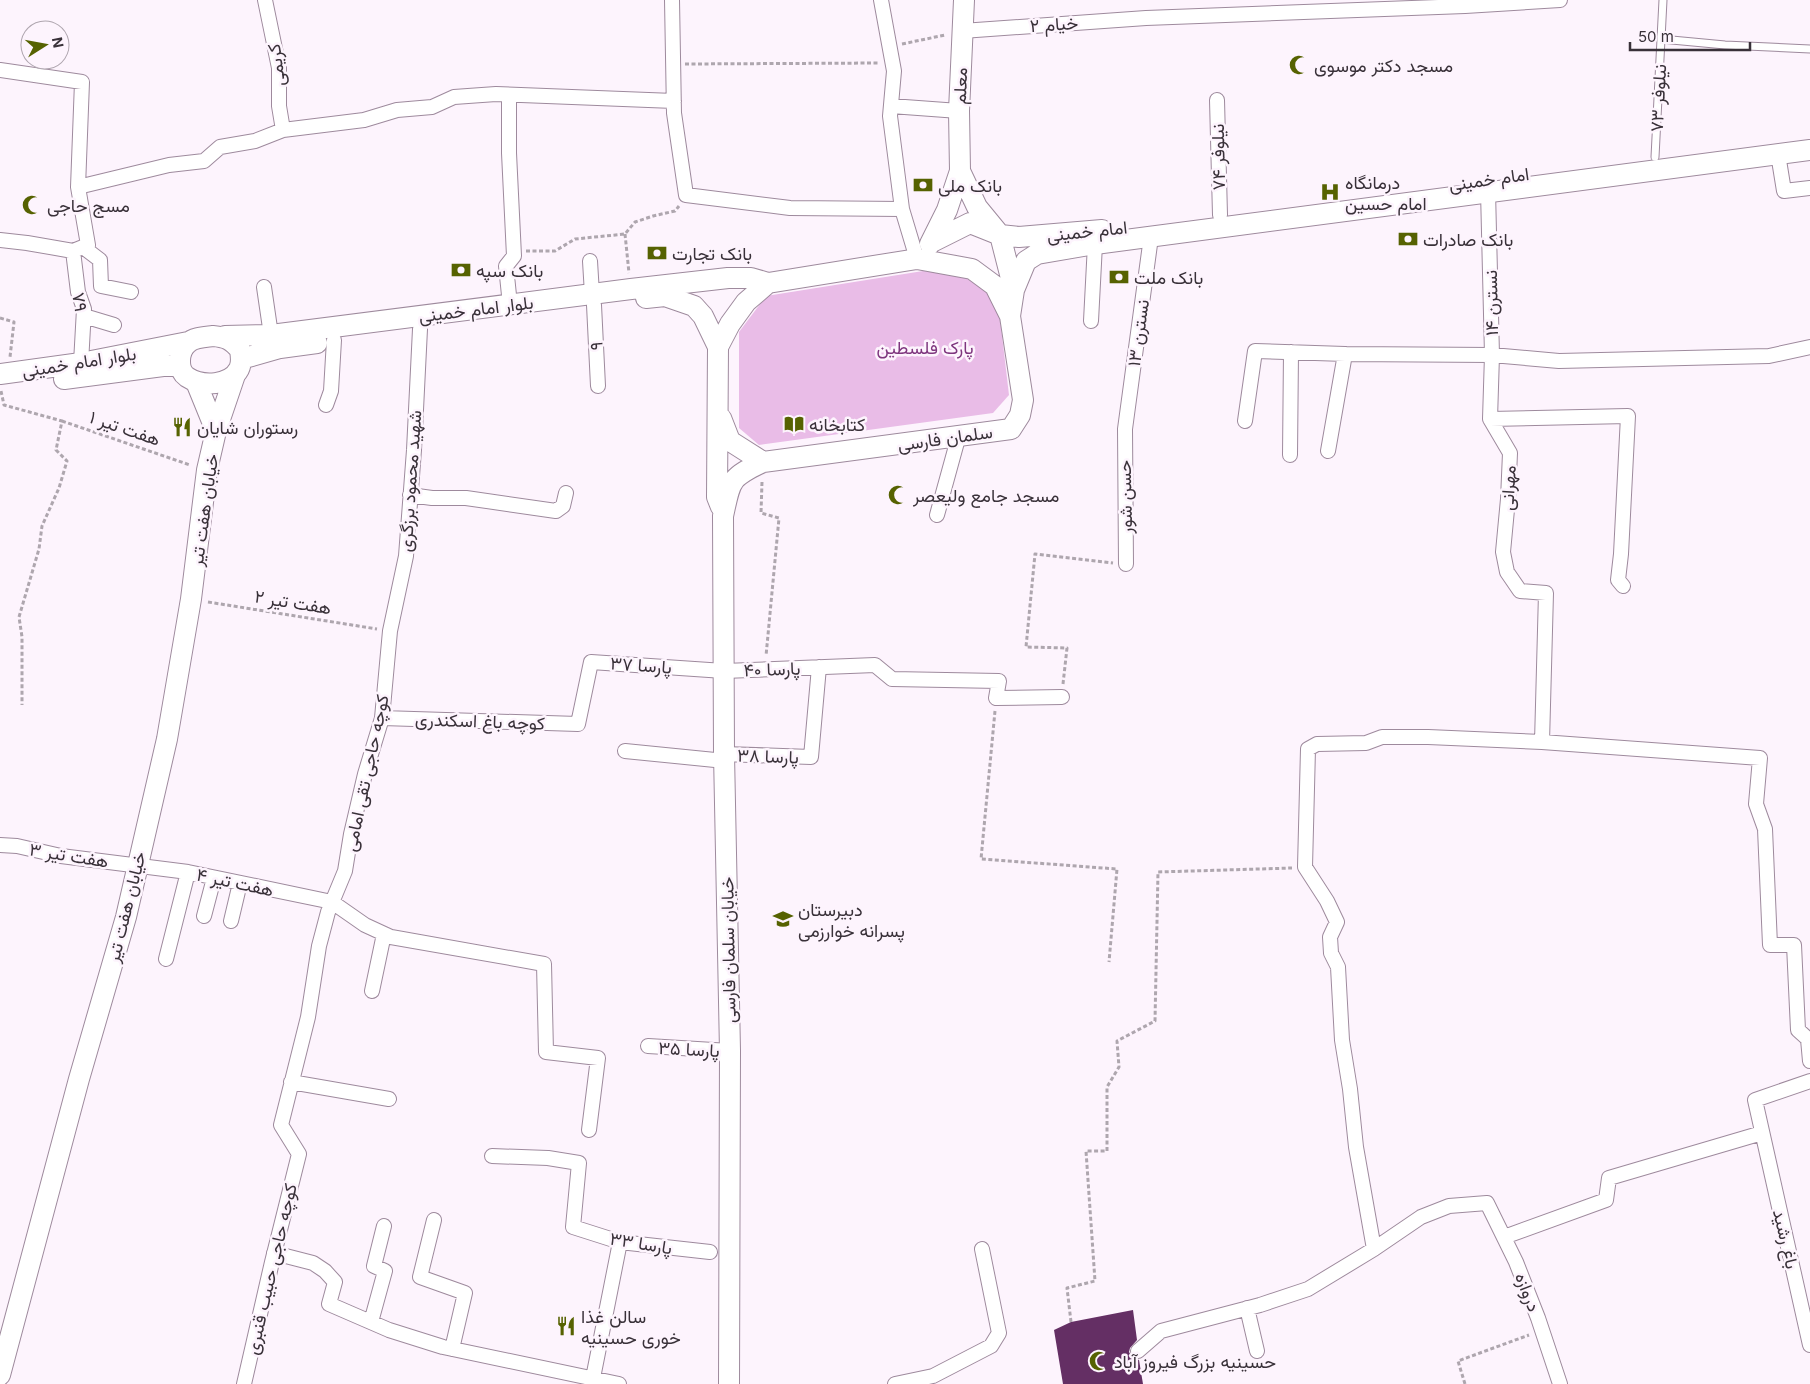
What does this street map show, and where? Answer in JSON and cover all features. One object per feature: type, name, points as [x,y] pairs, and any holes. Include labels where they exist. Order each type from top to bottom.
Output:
[{"type":"main road","name":"معلم","points":[[960,171],[959,111],[964,0]]},
{"type":"main road","name":"امام خمینی","points":[[1009,236],[1080,233],[1810,136]]},
{"type":"main road","name":"امام خمینی","points":[[1014,290],[1026,261],[1037,254],[1151,236],[1810,150]]},
{"type":"main road","points":[[960,171],[978,207],[1009,236],[1014,290],[1010,316]]},
{"type":"main road","points":[[917,259],[932,242],[947,210],[960,171]]},
{"type":"main road","points":[[932,242],[970,223],[1009,236]]},
{"type":"main road","points":[[724,516],[717,497],[718,347],[730,324],[746,302],[768,283],[917,259],[972,270],[995,286],[1010,316]]},
{"type":"main road","name":"بلوار امام خمینی","points":[[238,367],[280,348],[420,329],[593,300],[631,288],[728,278],[751,278],[768,283]]},
{"type":"main road","name":"بلوار امام خمینی","points":[[225,336],[270,335],[510,305],[665,296],[694,306],[703,316],[718,347]]},
{"type":"main road","name":"سلمان فارسی","points":[[724,516],[730,488],[734,479],[742,471],[763,462],[1011,429],[1020,415],[1022,400],[1010,316]]},
{"type":"main road","points":[[225,336],[233,340],[240,350],[238,367],[223,381],[211,383],[196,382],[185,376],[180,366],[181,352],[188,342],[200,337],[225,336]]},
{"type":"main road","name":"بلوار امام خمینی","points":[[2,380],[188,342]]},
{"type":"main road","name":"بلوار امام خمینی","points":[[2,380],[180,366]]},
{"type":"main road","name":"خیابان هفت تیر","points":[[0,1375],[74,1098],[126,917],[167,739],[191,600],[207,470],[216,431],[238,367]]},
{"type":"main road","name":"خیابان هفت تیر","points":[[196,382],[216,431]]},
{"type":"main road","points":[[717,407],[730,441],[763,462]]},
{"type":"main road","name":"خیابان سلمان فارسی","points":[[724,516],[724,671],[730,1051],[729,1384]]},
{"type":"street","name":"کریمی","points":[[265,0],[279,68],[279,106],[283,130]]},
{"type":"street","points":[[672,0],[674,113],[686,195],[790,208],[902,209]]},
{"type":"street","points":[[881,0],[894,71],[890,116],[902,209],[917,259]]},
{"type":"street","name":"خیام ۲","points":[[962,31],[1146,18],[1465,6],[1560,0]]},
{"type":"street","points":[[0,70],[82,82],[78,187],[170,165],[204,161],[220,147],[255,141],[283,130],[364,120],[397,110],[432,107],[454,97],[509,94],[674,102]]},
{"type":"street","points":[[509,94],[509,152],[514,256],[506,266],[510,305]]},
{"type":"street","name":"نیلوفر ۷۴","points":[[1217,100],[1220,214]]},
{"type":"street","points":[[891,106],[959,111]]},
{"type":"street","points":[[1778,154],[1784,191],[1810,188]]},
{"type":"street","name":"۷۹","points":[[78,187],[88,245],[78,249],[78,292],[84,309],[81,363]]},
{"type":"street","name":"نسترن ۱۴","points":[[1488,191],[1492,354]]},
{"type":"street","name":"نسترن ۱۳","points":[[1125,429],[1151,236]]},
{"type":"street","points":[[0,240],[78,249],[100,260],[101,286],[131,292]]},
{"type":"street","points":[[1091,321],[1095,244]]},
{"type":"street","name":"۹","points":[[590,261],[598,386]]},
{"type":"street","points":[[264,287],[270,335]]},
{"type":"street","points":[[84,316],[114,325]]},
{"type":"street","name":"شهید محمود برزگری","points":[[390,631],[406,556],[420,329]]},
{"type":"street","points":[[326,405],[331,391],[334,340]]},
{"type":"street","points":[[1245,421],[1255,351],[1345,354],[1492,354],[1559,361],[1769,356],[1810,347]]},
{"type":"street","points":[[1290,455],[1291,352]]},
{"type":"street","points":[[1328,451],[1345,354]]},
{"type":"street","points":[[1492,354],[1490,419],[1628,416],[1618,580],[1623,586]]},
{"type":"street","name":"مهرانی","points":[[1490,419],[1510,453],[1503,552],[1507,572],[1520,591],[1546,593],[1542,742]]},
{"type":"street","name":"حسن شور","points":[[1125,429],[1126,564]]},
{"type":"street","points":[[938,515],[959,435]]},
{"type":"street","points":[[410,494],[432,498],[466,498],[556,511],[563,506],[566,493]]},
{"type":"street","name":"کوچه حاجی تقی امامی","points":[[299,1154],[281,1125],[290,1082],[308,1017],[319,946],[330,907],[345,871],[351,834],[363,783],[382,718],[390,631]]},
{"type":"street","name":"پارسا ۳۷","points":[[578,724],[591,662],[724,671]]},
{"type":"street","name":"پارسا ۴۰","points":[[724,671],[875,665],[892,679],[999,681],[996,698]]},
{"type":"street","name":"پارسا ۳۸","points":[[625,751],[725,758],[811,757],[820,667]]},
{"type":"street","points":[[996,698],[1062,697]]},
{"type":"street","name":"کوچه باغ اسکندری","points":[[382,718],[578,724]]},
{"type":"street","points":[[1138,1351],[1161,1331],[1247,1308],[1308,1288],[1374,1249],[1356,1147],[1350,1089],[1342,1040],[1338,968],[1331,953],[1330,937],[1337,922],[1327,901],[1305,867],[1308,749],[1317,744],[1366,744],[1382,737],[1542,742],[1760,758],[1756,804],[1765,829],[1770,945],[1794,945],[1798,1030],[1809,1038],[1810,1061]]},
{"type":"street","name":"هفت تیر ۳","points":[[0,845],[17,846],[61,856],[138,865]]},
{"type":"street","name":"هفت تیر ۴","points":[[138,865],[188,872],[240,883],[330,907]]},
{"type":"street","points":[[166,959],[188,872]]},
{"type":"street","points":[[204,916],[214,878]]},
{"type":"street","points":[[231,921],[240,883]]},
{"type":"street","points":[[330,907],[391,937],[544,964],[546,1052],[598,1058],[589,1130]]},
{"type":"street","points":[[372,991],[384,934]]},
{"type":"street","name":"پارسا ۳۵","points":[[648,1046],[730,1051]]},
{"type":"street","name":"باغ رشید","points":[[1810,1080],[1756,1100],[1810,1345]]},
{"type":"street","points":[[290,1082],[389,1099]]},
{"type":"street","points":[[1504,1237],[1606,1200],[1609,1178],[1762,1134]]},
{"type":"street","name":"کوچه حاجی حبیب قنبری","points":[[244,1384],[299,1154]]},
{"type":"street","name":"پارسا ۳۳","points":[[492,1156],[548,1158],[579,1163],[573,1227],[620,1242],[710,1252]]},
{"type":"street","name":"دروازه","points":[[1374,1249],[1421,1217],[1449,1206],[1487,1203],[1516,1262],[1560,1384]]},
{"type":"street","points":[[434,1220],[420,1277],[465,1293],[452,1349]]},
{"type":"street","points":[[371,1322],[385,1271],[374,1266],[384,1226]]},
{"type":"street","points":[[593,1378],[620,1242]]},
{"type":"street","points":[[895,1384],[933,1380],[991,1346],[999,1333],[982,1250]]},
{"type":"street","points":[[274,1253],[313,1263],[325,1271],[335,1282],[329,1304],[389,1330],[452,1349],[619,1384]]},
{"type":"street","points":[[1247,1308],[1258,1352]]},
{"type":"lane","name":"نیلوفر ۷۳","points":[[1654,157],[1663,0]]},
{"type":"lane","points":[[1661,39],[1725,45],[1810,49]]},
{"type":"path","points":[[889,46],[928,40],[962,31]]},
{"type":"path","points":[[674,64],[892,63]]},
{"type":"path","points":[[514,256],[519,250],[555,251],[575,240],[625,234],[635,222],[675,211],[686,195]]},
{"type":"path","points":[[625,234],[631,288]]},
{"type":"path","points":[[0,318],[14,322],[2,380]]},
{"type":"path","name":"هفت تیر ۱","points":[[2,380],[4,405],[62,421],[207,470]]},
{"type":"path","points":[[22,705],[22,637],[19,617],[39,549],[42,526],[59,488],[67,461],[56,450],[62,421]]},
{"type":"path","points":[[763,462],[761,513],[779,518],[765,670]]},
{"type":"path","points":[[1062,697],[1067,648],[1026,647],[1035,554],[1126,564]]},
{"type":"path","name":"هفت تیر ۲","points":[[191,600],[390,631]]},
{"type":"path","points":[[996,698],[981,859],[1117,869],[1108,962]]},
{"type":"path","points":[[1071,1322],[1067,1288],[1095,1281],[1086,1151],[1107,1151],[1107,1087],[1119,1067],[1117,1041],[1155,1021],[1158,872],[1305,867]]},
{"type":"path","points":[[1465,1384],[1458,1361],[1542,1330]]},
{"type":"green space","name":"پارک فلسطین","points":[[923,271],[972,275],[997,293],[1009,395],[993,413],[759,445],[739,428],[739,332],[766,296]]},
{"type":"building","points":[[1133,1310],[1137,1340],[1129,1352],[1132,1357],[1139,1360],[1143,1384],[1063,1384],[1054,1330],[1071,1322]]},
{"type":"place","name":"مسجد دکتر موسوی","points":[[1299,65]]},
{"type":"place","name":"بانک ملی","points":[[923,185]]},
{"type":"place","name":"درمانگاه امام حسین","points":[[1330,192]]},
{"type":"place","name":"مسج حاجی","points":[[32,205]]},
{"type":"place","name":"بانک صادرات","points":[[1408,239]]},
{"type":"place","name":"بانک تجارت","points":[[657,253]]},
{"type":"place","name":"بانک سپه","points":[[461,270]]},
{"type":"place","name":"بانک ملت","points":[[1119,277]]},
{"type":"place","name":"کتابخانه","points":[[794,424]]},
{"type":"place","name":"رستوران شایان","points":[[182,427]]},
{"type":"place","name":"مسجد جامع ولیعصر","points":[[898,495]]},
{"type":"place","name":"دبیرستان پسرانه خوارزمی","points":[[783,919]]},
{"type":"place","name":"سالن غذا خوری حسینیه","points":[[566,1326]]},
{"type":"place","name":"حسینیه بزرگ فیروز آباد","points":[[1099,1361]]}]
